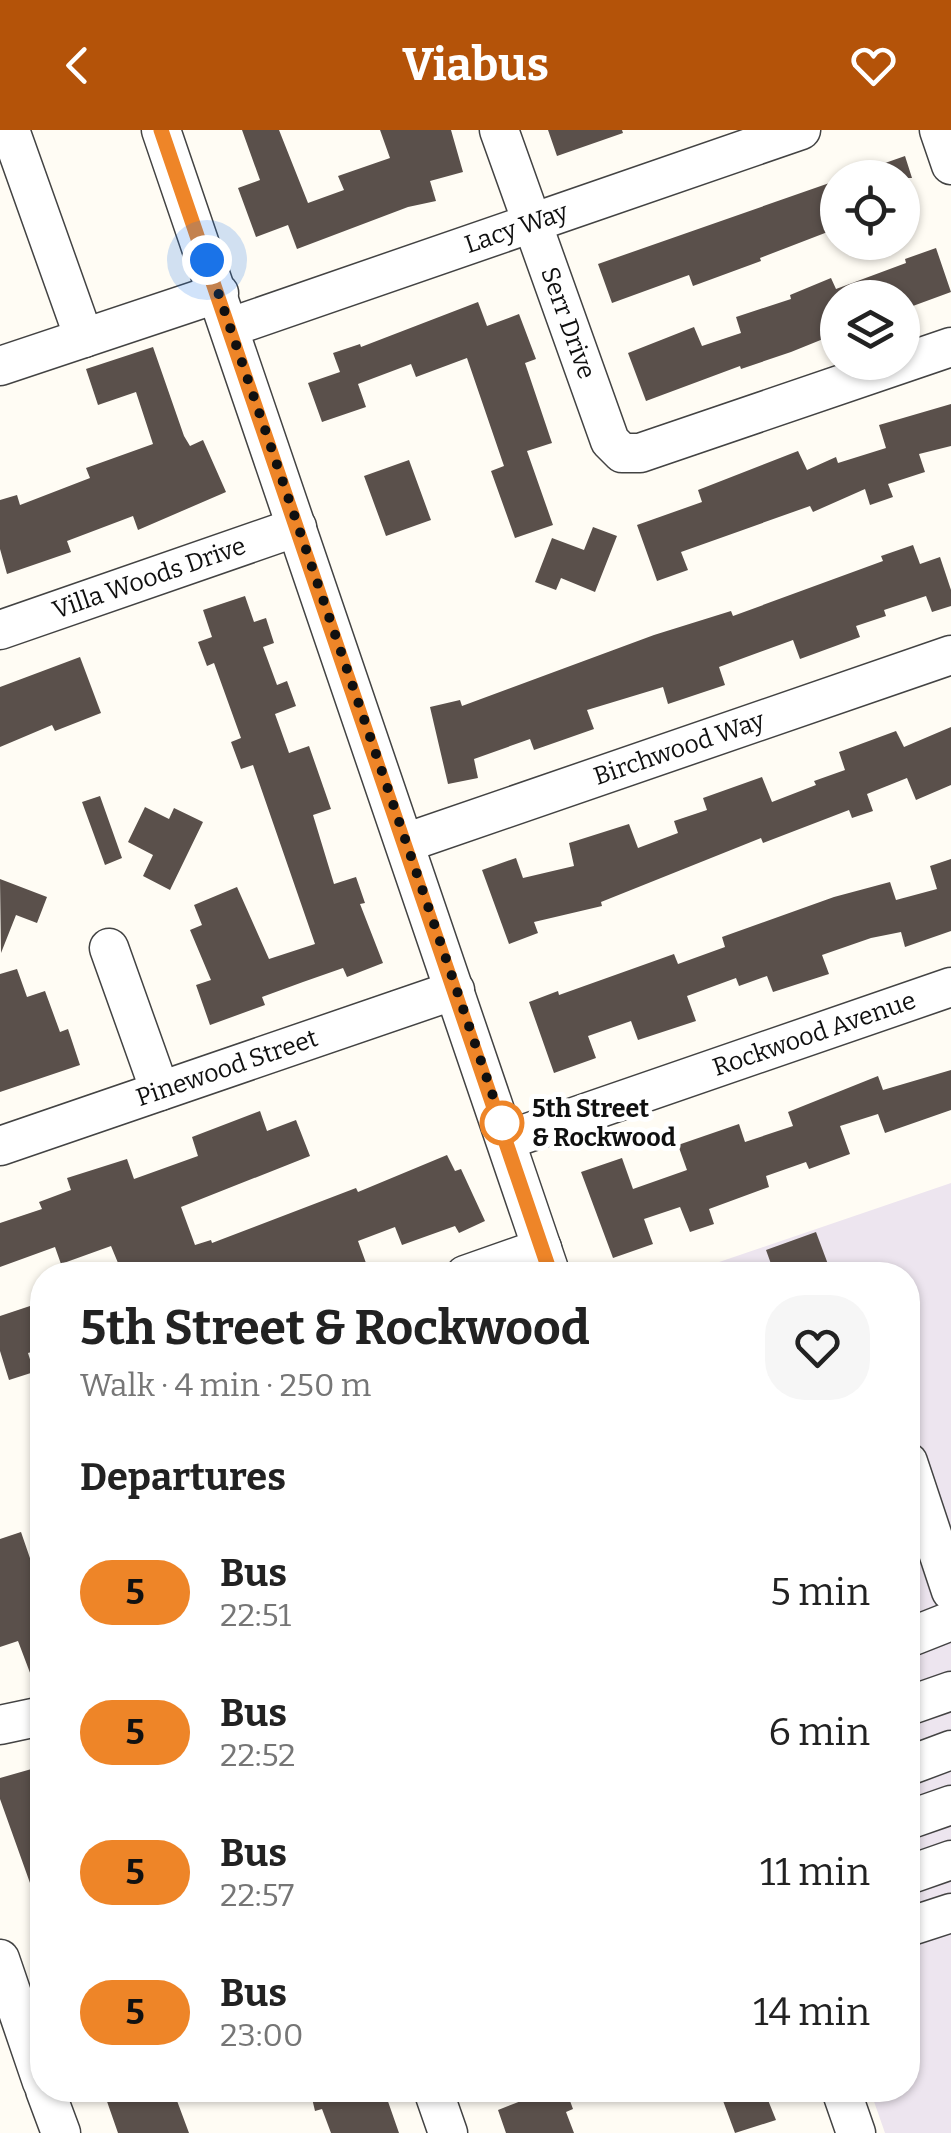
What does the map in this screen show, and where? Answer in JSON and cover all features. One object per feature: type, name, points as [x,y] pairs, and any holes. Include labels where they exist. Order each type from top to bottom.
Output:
[{"type":"street","points":[[162,130],[547,1262]]},
{"type":"street","name":"Serr Drive","points":[[499,130],[610,441],[622,453],[640,453],[951,347]]},
{"type":"street","name":"Lacy Way","points":[[0,366],[84,338],[225,310],[531,224],[802,130]]},
{"type":"street","points":[[938,130],[951,165]]},
{"type":"street","points":[[10,154],[84,338]]},
{"type":"street","name":"Villa Woods Drive","points":[[0,630],[297,527]]},
{"type":"street","name":"Birchwood Way","points":[[405,844],[951,655]]},
{"type":"street","points":[[109,948],[160,1091]]},
{"type":"street","name":"Rockwood Avenue","points":[[508,1140],[951,986]]},
{"type":"street","name":"Pinewood Street","points":[[0,1146],[455,990]]},
{"type":"street","points":[[920,1504],[930,1539]]},
{"type":"street","points":[[920,1633],[951,1621]]},
{"type":"street","points":[[920,1702],[951,1691]]},
{"type":"street","points":[[0,1725],[30,1719]]},
{"type":"street","points":[[920,1762],[951,1750]]},
{"type":"street","points":[[920,1816],[951,1805]]},
{"type":"street","points":[[920,1871],[951,1860]]},
{"type":"street","points":[[920,1924],[951,1913]]},
{"type":"street","points":[[0,1959],[30,2045]]},
{"type":"street","points":[[50,2102],[60,2133]]},
{"type":"street","points":[[437,2102],[448,2133]]},
{"type":"street","points":[[845,2102],[856,2133]]},
{"type":"shaded area","points":[[951,1183],[951,2133],[885,2133],[874,2102],[920,2102],[920,1262],[719,1262]]},
{"type":"building","points":[[242,130],[279,130],[308,203],[344,190],[338,176],[390,158],[380,130],[451,130],[463,172],[430,181],[436,201],[408,207],[297,249],[288,225],[256,237],[238,188],[260,180]]},
{"type":"building","points":[[548,130],[622,130],[623,133],[557,156]]},
{"type":"building","points":[[820,186],[820,235],[693,286],[689,275],[612,303],[598,264]]},
{"type":"building","points":[[936,248],[951,292],[920,303],[920,280],[860,280],[906,263],[905,260],[920,260],[920,254]]},
{"type":"building","points":[[820,283],[820,340],[646,401],[628,353],[694,327],[702,346],[741,333],[736,317],[791,299],[790,295]]},
{"type":"building","points":[[478,302],[487,326],[519,314],[536,359],[525,363],[552,443],[527,451],[553,525],[515,538],[491,471],[504,466],[467,358],[416,377],[411,364],[358,384],[366,407],[322,422],[308,383],[340,372],[333,353],[360,344],[361,347]]},
{"type":"building","points":[[153,347],[184,436],[190,446],[203,440],[226,492],[138,530],[133,516],[67,541],[71,552],[7,574],[0,549],[0,500],[17,495],[20,505],[90,478],[86,468],[153,444],[136,392],[98,405],[86,369]]},
{"type":"building","points":[[951,404],[951,446],[919,454],[925,472],[888,484],[893,497],[870,505],[865,489],[813,512],[810,506],[681,552],[688,570],[657,581],[637,525],[702,502],[698,490],[798,451],[807,470],[836,457],[838,463],[886,448],[879,425]]},
{"type":"building","points":[[409,460],[431,520],[386,536],[364,476]]},
{"type":"building","points":[[593,527],[617,536],[595,592],[561,578],[556,590],[535,582],[552,538],[584,550]]},
{"type":"building","points":[[913,545],[920,564],[940,557],[951,590],[951,606],[932,612],[926,596],[884,610],[886,616],[856,626],[860,637],[800,659],[793,640],[719,667],[725,685],[668,704],[663,687],[587,710],[594,729],[534,750],[530,739],[474,759],[478,778],[448,784],[430,707],[460,700],[462,706],[654,635],[731,611],[733,616],[883,561],[881,556]]},
{"type":"building","points":[[245,596],[254,622],[266,618],[274,643],[263,647],[277,685],[287,681],[296,706],[275,714],[289,753],[309,746],[331,809],[313,815],[334,884],[356,877],[365,903],[360,904],[383,963],[347,977],[343,968],[303,982],[262,997],[265,1005],[210,1025],[196,985],[211,980],[190,930],[202,925],[194,905],[237,887],[269,959],[315,944],[253,765],[241,769],[231,742],[241,738],[214,663],[207,666],[198,642],[212,637],[203,610]]},
{"type":"building","points":[[80,657],[101,713],[55,731],[52,725],[0,747],[0,687]]},
{"type":"building","points":[[951,727],[951,785],[916,800],[907,778],[867,794],[873,811],[852,818],[849,810],[763,843],[761,838],[601,902],[602,906],[534,922],[538,933],[509,944],[482,870],[516,858],[523,878],[574,866],[569,843],[629,824],[638,848],[678,833],[674,821],[707,810],[703,798],[762,777],[772,802],[845,770],[839,752],[896,731],[904,747]]},
{"type":"building","points":[[100,796],[122,858],[105,865],[82,802]]},
{"type":"building","points":[[145,807],[169,819],[174,808],[203,822],[170,890],[143,876],[153,855],[128,842]]},
{"type":"building","points":[[951,859],[951,931],[905,947],[901,932],[871,938],[822,955],[829,974],[773,992],[767,976],[739,986],[736,978],[687,996],[696,1021],[638,1040],[631,1021],[588,1036],[596,1058],[554,1073],[529,1002],[674,954],[678,964],[725,947],[722,937],[834,897],[890,882],[896,900],[937,889],[930,866]]},
{"type":"building","points":[[0,879],[47,897],[37,923],[16,915],[1,953]]},
{"type":"building","points":[[17,969],[27,997],[45,991],[60,1032],[68,1029],[80,1065],[0,1092],[0,974]]},
{"type":"building","points":[[951,1070],[951,1110],[885,1133],[878,1114],[840,1126],[850,1154],[809,1169],[806,1162],[766,1176],[769,1187],[709,1209],[714,1224],[690,1232],[680,1207],[644,1219],[653,1244],[613,1258],[581,1172],[622,1158],[633,1189],[687,1170],[678,1145],[739,1124],[745,1142],[793,1126],[788,1112],[878,1076],[883,1090]]},
{"type":"building","points":[[260,1111],[267,1131],[296,1120],[310,1156],[181,1207],[195,1245],[211,1240],[212,1243],[356,1188],[358,1192],[447,1155],[455,1171],[461,1169],[485,1221],[459,1233],[455,1226],[402,1245],[395,1227],[358,1241],[366,1262],[118,1262],[111,1246],[67,1262],[60,1262],[55,1247],[0,1267],[0,1223],[42,1209],[39,1202],[71,1190],[67,1178],[127,1159],[134,1179],[198,1156],[192,1137]]},
{"type":"building","points":[[816,1232],[827,1262],[770,1262],[766,1250]]},
{"type":"building","points":[[30,1306],[30,1373],[9,1380],[0,1351],[0,1316]]},
{"type":"building","points":[[21,1532],[30,1558],[30,1673],[18,1641],[0,1647],[0,1539]]},
{"type":"building","points":[[30,1769],[30,1883],[0,1799],[0,1778]]},
{"type":"building","points":[[107,2102],[177,2102],[189,2133],[118,2133]]},
{"type":"building","points":[[313,2102],[388,2102],[399,2133],[331,2133],[322,2109],[315,2111]]},
{"type":"building","points":[[518,2102],[570,2102],[573,2109],[566,2112],[574,2133],[506,2133],[498,2110]]},
{"type":"building","points":[[723,2102],[769,2102],[776,2120],[735,2133]]},
{"type":"bus line","name":"5","points":[[161,130],[547,1262]]},
{"type":"place","name":"5th Street & Rockwood","points":[[502,1123]]},
{"type":"route","points":[[207,260],[508,1140],[502,1123]]}]
